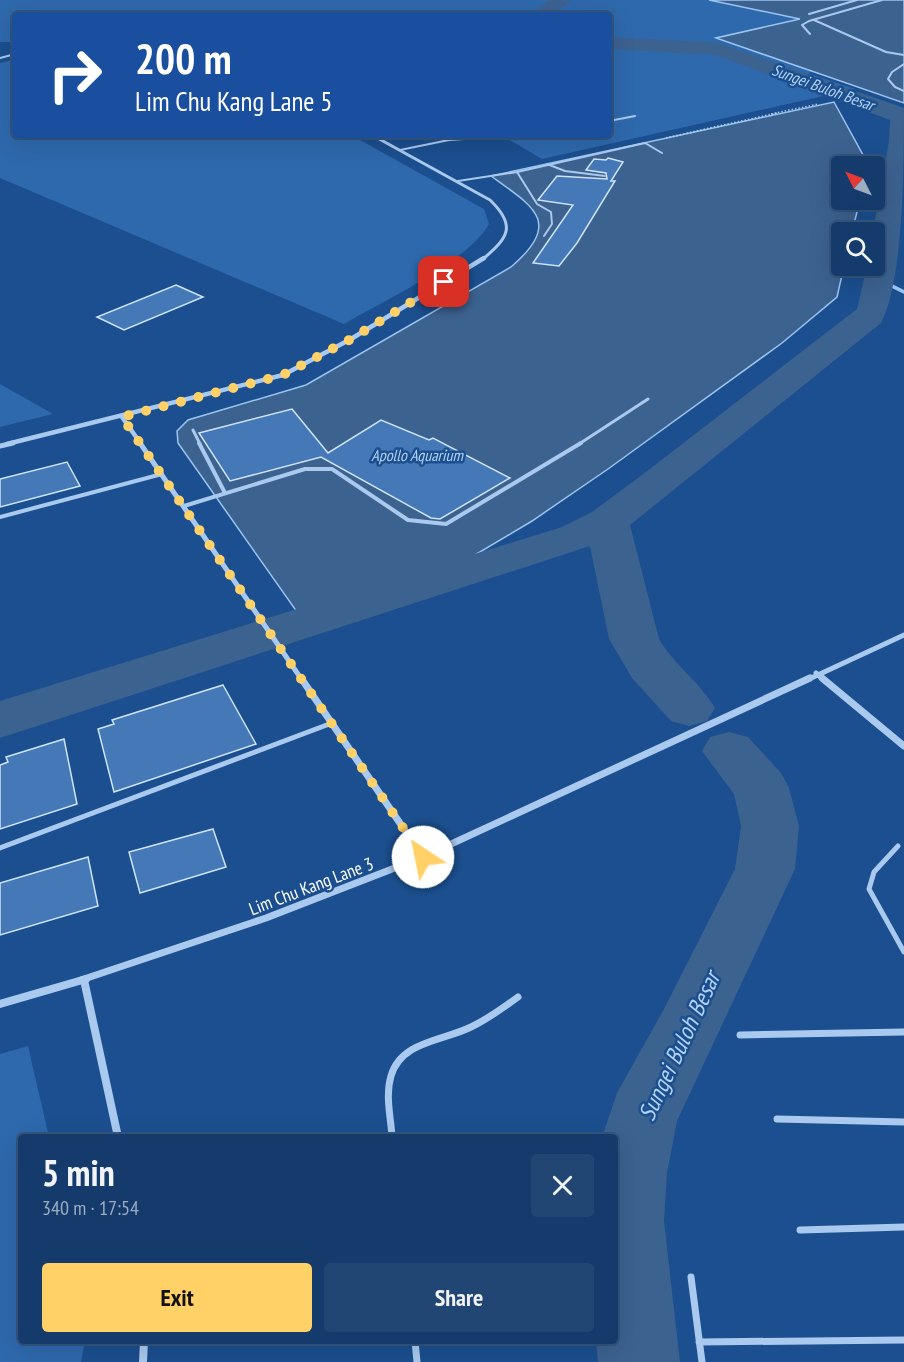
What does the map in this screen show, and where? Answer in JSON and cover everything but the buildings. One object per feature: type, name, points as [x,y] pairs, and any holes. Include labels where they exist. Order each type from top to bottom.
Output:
[{"type":"street","points":[[0,446],[283,375],[351,339],[482,260],[499,246],[508,232],[508,220],[502,210],[458,181],[378,138]]},
{"type":"street","points":[[122,417],[279,643],[423,857]]},
{"type":"street","name":"Lim Chu Kang Lane 3","points":[[0,1004],[84,980],[262,922],[423,857],[904,634]]},
{"type":"street","points":[[816,674],[904,746]]},
{"type":"street","points":[[84,980],[117,1134]]},
{"type":"street","points":[[143,1362],[144,1344]]},
{"type":"lane","points":[[809,14],[857,0]]},
{"type":"lane","points":[[810,34],[802,25],[882,0]]},
{"type":"lane","points":[[814,20],[886,52],[904,55]]},
{"type":"lane","points":[[904,64],[892,72],[888,79],[895,87],[904,91]]},
{"type":"lane","points":[[612,120],[635,116]]},
{"type":"lane","points":[[400,150],[449,140],[479,138]]},
{"type":"lane","points":[[458,181],[517,172],[645,143],[662,153]]},
{"type":"lane","points":[[547,164],[565,171],[605,176]]},
{"type":"lane","points":[[517,172],[537,204],[551,212],[552,224],[544,236]]},
{"type":"lane","points":[[184,506],[306,469],[332,469],[408,520],[446,524],[541,469],[648,399]]},
{"type":"lane","points":[[193,429],[225,493]]},
{"type":"lane","points":[[0,517],[162,474]]},
{"type":"lane","points":[[0,848],[333,723]]},
{"type":"lane","points":[[898,846],[874,872],[869,889],[874,902],[904,952]]},
{"type":"lane","points":[[392,1134],[390,1079],[395,1064],[425,1041],[460,1032],[494,1016],[518,997]]},
{"type":"lane","points":[[740,1035],[904,1032]]},
{"type":"lane","points":[[777,1119],[904,1122]]},
{"type":"lane","points":[[800,1230],[904,1227]]},
{"type":"lane","points":[[691,1277],[702,1362]]},
{"type":"lane","points":[[699,1342],[904,1340]]},
{"type":"lane","points":[[415,1344],[417,1362]]},
{"type":"path","points":[[645,143],[818,104]]},
{"type":"shaded area","points":[[0,0],[709,0],[801,19],[885,58],[808,73],[855,89],[542,159],[506,138],[612,138],[612,12],[12,12],[12,42],[0,42]]},
{"type":"shaded area","points":[[12,60],[12,138],[356,138],[484,209],[489,224],[463,252],[444,266],[344,324],[0,178],[0,63]]},
{"type":"shaded area","points":[[0,384],[53,414],[0,427]]},
{"type":"shaded area","points":[[28,1046],[48,1134],[18,1134],[18,1344],[84,1344],[81,1362],[0,1362],[0,1054]]},
{"type":"water","points":[[709,0],[904,0],[904,103],[716,38],[800,19]]},
{"type":"water","name":"Apollo Aquarium","points":[[834,102],[864,156],[831,156],[831,210],[858,210],[854,222],[831,222],[831,276],[842,276],[837,297],[782,343],[608,469],[532,521],[458,565],[297,612],[178,443],[177,431],[188,420],[306,385],[511,267],[536,238],[539,227],[537,216],[520,197],[491,176]]},
{"type":"waterway","name":"Sungei Buloh Besar","points":[[544,12],[562,0]]},
{"type":"waterway","name":"Sungei Buloh Besar","points":[[607,521],[869,316],[875,307],[878,294],[902,141],[903,121],[899,115],[719,49],[612,43]]},
{"type":"waterway","points":[[880,280],[904,292]]},
{"type":"waterway","points":[[0,720],[578,536],[607,521]]},
{"type":"waterway","name":"Sungei Buloh Besar","points":[[607,521],[634,639],[650,666],[689,708]]},
{"type":"waterway","name":"Sungei Buloh Besar","points":[[639,1362],[626,1221],[630,1173],[642,1117],[688,1030],[765,869],[770,826],[761,788],[729,751]]},
{"type":"route","points":[[423,857],[279,643],[122,417],[283,375],[351,339],[444,282]]}]
